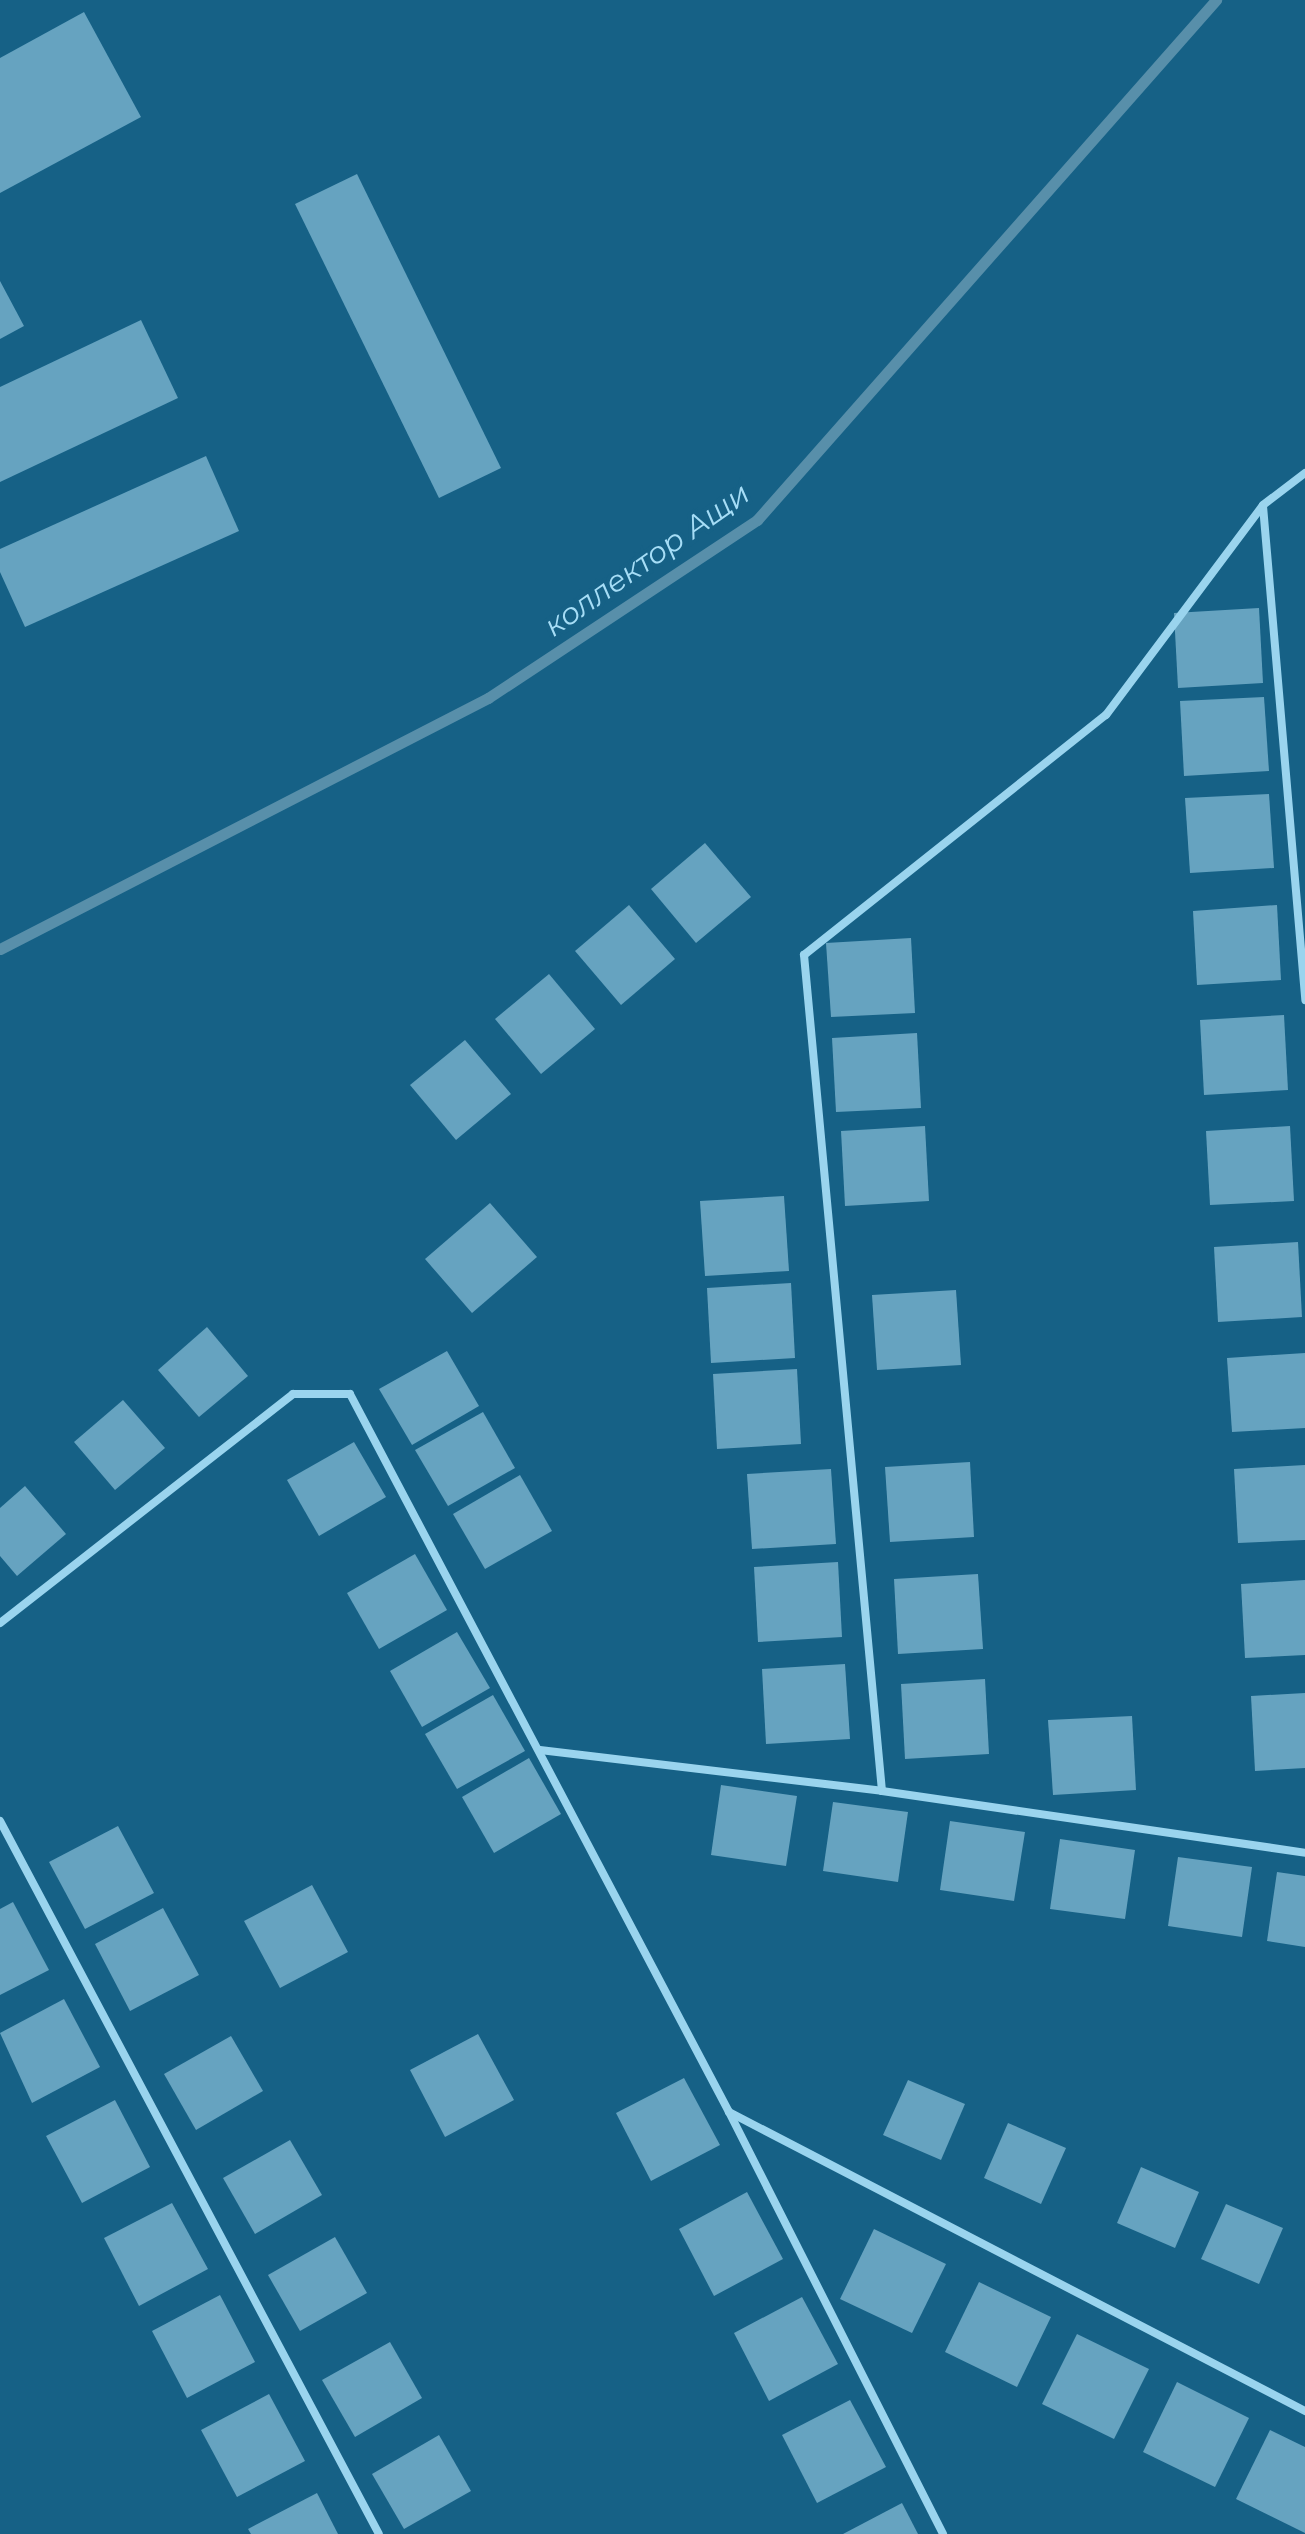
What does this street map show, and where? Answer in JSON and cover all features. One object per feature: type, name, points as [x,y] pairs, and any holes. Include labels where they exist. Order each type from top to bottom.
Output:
[{"type":"street","points":[[882,1791],[804,955],[1106,715],[1263,505],[1305,473]]},
{"type":"street","points":[[1263,505],[1305,1000]]},
{"type":"street","points":[[0,1623],[293,1394],[350,1394],[729,2112],[943,2534]]},
{"type":"street","points":[[540,1750],[882,1791],[1305,1853]]},
{"type":"street","points":[[0,1821],[379,2534]]},
{"type":"street","points":[[729,2112],[1305,2411]]},
{"type":"building","points":[[84,12],[141,117],[0,193],[0,58]]},
{"type":"building","points":[[357,174],[501,468],[439,498],[295,204]]},
{"type":"building","points":[[0,281],[24,326],[0,339]]},
{"type":"building","points":[[141,320],[178,398],[0,482],[0,387]]},
{"type":"building","points":[[206,456],[239,531],[25,627],[0,572],[0,549]]},
{"type":"building","points":[[1259,608],[1263,683],[1178,688],[1174,613]]},
{"type":"building","points":[[1264,697],[1269,771],[1184,776],[1180,701]]},
{"type":"building","points":[[1269,794],[1274,868],[1190,873],[1185,798]]},
{"type":"building","points":[[705,843],[751,897],[696,943],[651,889]]},
{"type":"building","points":[[629,905],[675,959],[621,1005],[575,951]]},
{"type":"building","points":[[1277,905],[1281,980],[1197,985],[1193,911]]},
{"type":"building","points":[[911,938],[915,1013],[831,1017],[826,943]]},
{"type":"building","points":[[549,974],[595,1029],[541,1074],[495,1019]]},
{"type":"building","points":[[1284,1015],[1288,1090],[1204,1095],[1200,1020]]},
{"type":"building","points":[[917,1033],[921,1108],[836,1112],[832,1038]]},
{"type":"building","points":[[465,1040],[511,1094],[456,1140],[410,1085]]},
{"type":"building","points":[[925,1126],[929,1201],[845,1206],[841,1131]]},
{"type":"building","points":[[1290,1126],[1294,1201],[1210,1205],[1206,1131]]},
{"type":"building","points":[[784,1196],[789,1271],[705,1276],[700,1201]]},
{"type":"building","points":[[490,1203],[537,1257],[472,1313],[425,1259]]},
{"type":"building","points":[[1298,1242],[1302,1317],[1218,1322],[1214,1247]]},
{"type":"building","points":[[791,1283],[795,1358],[711,1363],[707,1288]]},
{"type":"building","points":[[956,1290],[961,1365],[877,1370],[872,1295]]},
{"type":"building","points":[[207,1327],[248,1376],[199,1417],[158,1370]]},
{"type":"building","points":[[447,1351],[479,1406],[412,1445],[379,1389]]},
{"type":"building","points":[[1305,1353],[1305,1428],[1232,1432],[1227,1358]]},
{"type":"building","points":[[797,1369],[801,1444],[717,1449],[713,1374]]},
{"type":"building","points":[[123,1400],[165,1448],[115,1490],[74,1442]]},
{"type":"building","points":[[483,1412],[515,1468],[448,1506],[415,1450]]},
{"type":"building","points":[[354,1442],[386,1497],[319,1536],[287,1480]]},
{"type":"building","points":[[970,1462],[974,1537],[890,1542],[885,1467]]},
{"type":"building","points":[[1305,1465],[1305,1540],[1238,1543],[1234,1469]]},
{"type":"building","points":[[831,1469],[836,1544],[752,1549],[747,1474]]},
{"type":"building","points":[[520,1475],[552,1531],[485,1569],[453,1514]]},
{"type":"building","points":[[25,1486],[66,1534],[17,1576],[0,1556],[0,1508]]},
{"type":"building","points":[[415,1554],[447,1610],[379,1649],[347,1593]]},
{"type":"building","points":[[838,1562],[842,1637],[758,1642],[754,1567]]},
{"type":"building","points":[[978,1574],[983,1649],[898,1654],[894,1579]]},
{"type":"building","points":[[1305,1580],[1305,1655],[1245,1658],[1241,1584]]},
{"type":"building","points":[[457,1632],[490,1688],[422,1727],[390,1671]]},
{"type":"building","points":[[845,1664],[850,1739],[766,1744],[762,1669]]},
{"type":"building","points":[[985,1679],[989,1754],[905,1759],[901,1684]]},
{"type":"building","points":[[1305,1693],[1305,1768],[1255,1771],[1251,1696]]},
{"type":"building","points":[[493,1695],[525,1751],[457,1789],[425,1734]]},
{"type":"building","points":[[1132,1716],[1136,1790],[1053,1795],[1048,1720]]},
{"type":"building","points":[[529,1758],[561,1814],[494,1853],[462,1797]]},
{"type":"building","points":[[721,1785],[797,1796],[786,1866],[711,1855]]},
{"type":"building","points":[[833,1802],[908,1812],[898,1882],[823,1871]]},
{"type":"building","points":[[950,1821],[1025,1832],[1014,1901],[940,1890]]},
{"type":"building","points":[[118,1826],[154,1893],[85,1929],[49,1862]]},
{"type":"building","points":[[1060,1839],[1135,1850],[1125,1919],[1050,1909]]},
{"type":"building","points":[[1178,1857],[1252,1867],[1242,1937],[1168,1926]]},
{"type":"building","points":[[1277,1872],[1305,1876],[1305,1947],[1267,1941]]},
{"type":"building","points":[[312,1885],[348,1952],[280,1988],[244,1921]]},
{"type":"building","points":[[13,1902],[49,1970],[0,1995],[0,1909]]},
{"type":"building","points":[[163,1908],[199,1975],[130,2011],[95,1944]]},
{"type":"building","points":[[64,1999],[100,2067],[32,2103],[0,2033]]},
{"type":"building","points":[[478,2034],[514,2100],[445,2137],[410,2070]]},
{"type":"building","points":[[231,2036],[263,2091],[196,2130],[164,2074]]},
{"type":"building","points":[[684,2078],[720,2145],[651,2181],[616,2113]]},
{"type":"building","points":[[908,2080],[965,2104],[941,2160],[883,2135]]},
{"type":"building","points":[[115,2100],[150,2167],[82,2203],[46,2136]]},
{"type":"building","points":[[1008,2123],[1066,2148],[1041,2204],[984,2178]]},
{"type":"building","points":[[290,2140],[322,2195],[255,2234],[223,2178]]},
{"type":"building","points":[[1141,2167],[1199,2192],[1175,2248],[1117,2223]]},
{"type":"building","points":[[747,2192],[783,2259],[714,2296],[679,2229]]},
{"type":"building","points":[[172,2203],[208,2269],[139,2306],[104,2238]]},
{"type":"building","points":[[1226,2204],[1283,2228],[1259,2284],[1201,2259]]},
{"type":"building","points":[[874,2229],[946,2264],[912,2333],[840,2299]]},
{"type":"building","points":[[335,2237],[367,2293],[300,2331],[268,2275]]},
{"type":"building","points":[[979,2282],[1051,2317],[1017,2387],[945,2352]]},
{"type":"building","points":[[220,2295],[255,2362],[187,2398],[152,2331]]},
{"type":"building","points":[[802,2297],[838,2364],[769,2401],[734,2333]]},
{"type":"building","points":[[1077,2334],[1149,2369],[1114,2439],[1042,2404]]},
{"type":"building","points":[[390,2342],[422,2398],[355,2437],[322,2380]]},
{"type":"building","points":[[1177,2382],[1249,2418],[1215,2487],[1143,2452]]},
{"type":"building","points":[[269,2394],[305,2461],[237,2497],[201,2430]]},
{"type":"building","points":[[850,2400],[886,2467],[817,2503],[782,2435]]},
{"type":"building","points":[[1270,2430],[1305,2447],[1305,2533],[1236,2499]]},
{"type":"building","points":[[439,2435],[471,2491],[404,2529],[372,2474]]},
{"type":"building","points":[[317,2493],[338,2534],[251,2534],[248,2529]]},
{"type":"building","points":[[902,2503],[918,2534],[843,2534]]},
{"type":"waterway","name":"коллектор Ащи","points":[[0,949],[488,698],[757,520],[1216,0]]}]
